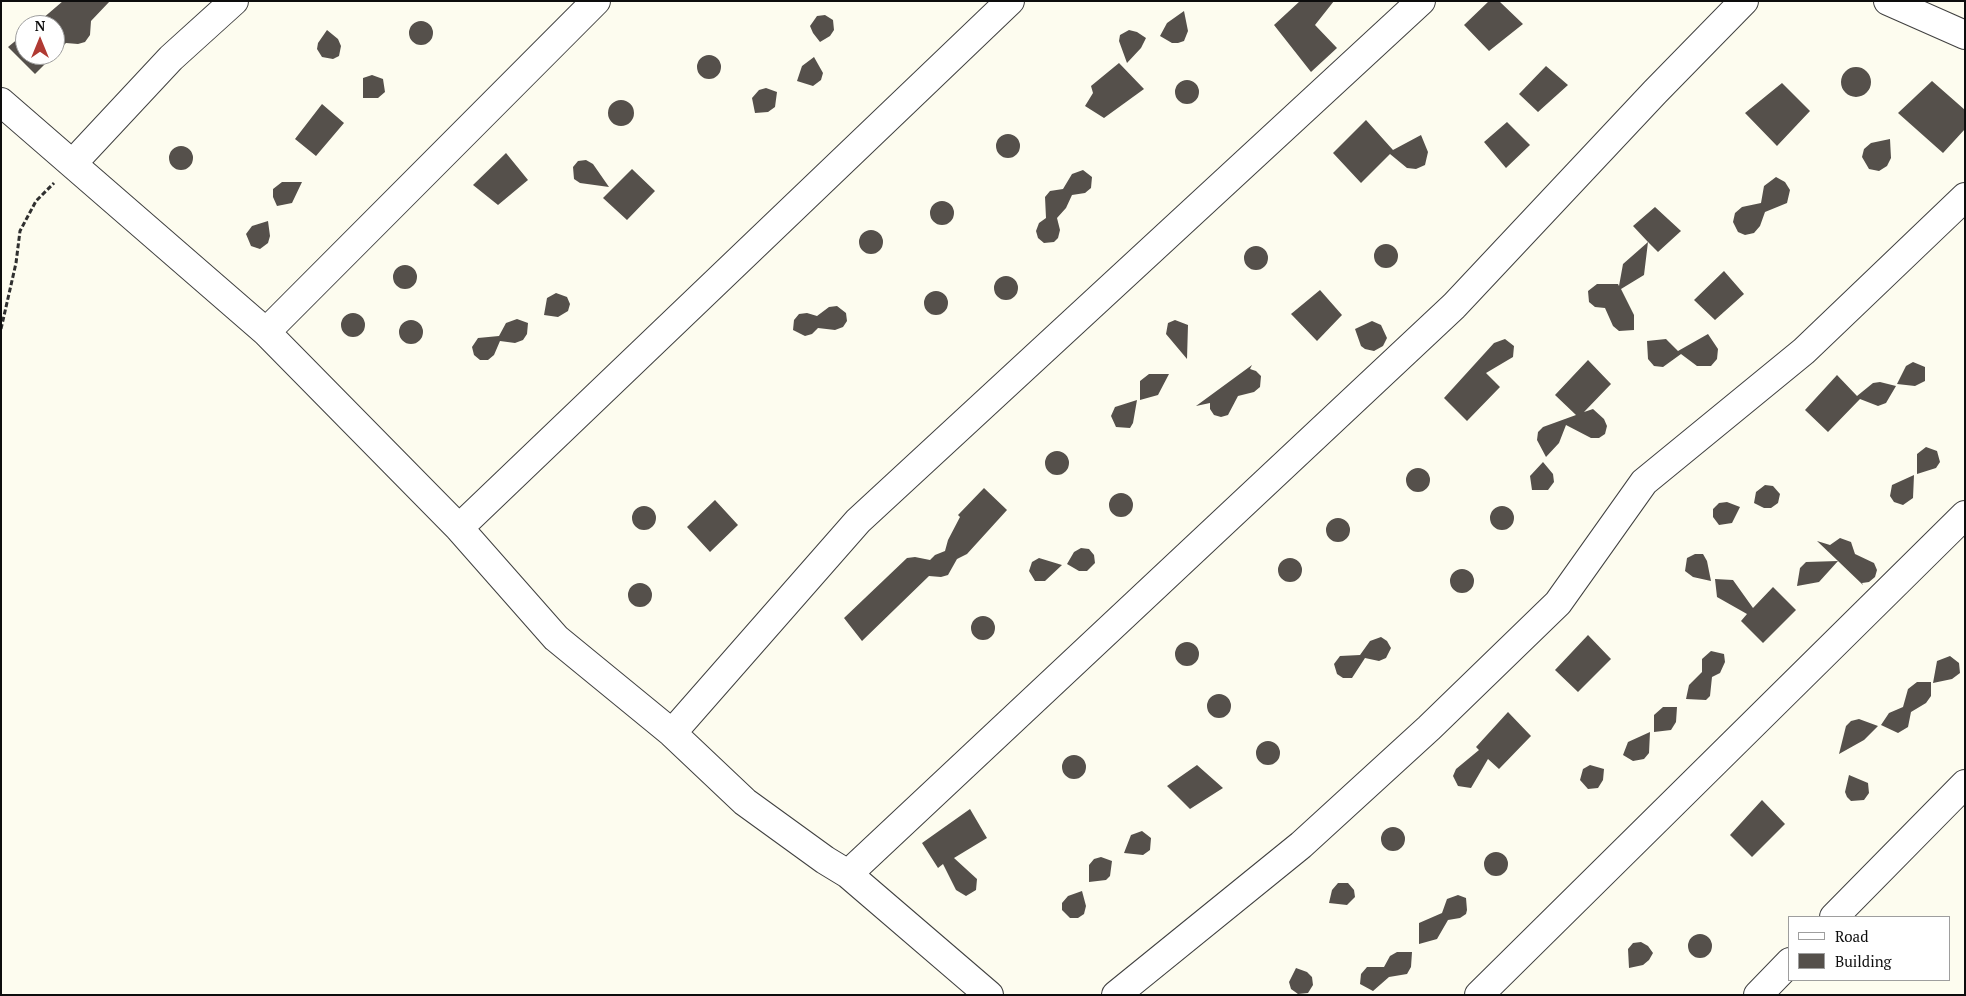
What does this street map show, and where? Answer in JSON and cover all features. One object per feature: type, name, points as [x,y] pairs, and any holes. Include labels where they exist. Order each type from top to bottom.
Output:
[{"type":"street","points":[[73,163],[171,58],[234,1]]},
{"type":"street","points":[[266,332],[596,1]]},
{"type":"street","points":[[459,528],[1010,1]]},
{"type":"street","points":[[672,733],[858,520],[1421,1]]},
{"type":"street","points":[[848,874],[1454,306],[1655,92],[1744,1]]},
{"type":"street","points":[[1888,1],[1965,35]]},
{"type":"street","points":[[1,102],[266,332],[459,528],[556,638],[672,733],[745,802],[825,860],[848,874],[989,995]]},
{"type":"street","points":[[1116,995],[1301,845],[1429,728],[1558,603],[1644,482],[1804,351],[1965,197]]},
{"type":"street","points":[[1479,995],[1965,515]]},
{"type":"street","points":[[1835,916],[1965,784]]},
{"type":"street","points":[[1758,995],[1788,964]]},
{"type":"path","points":[[1,329],[16,263],[20,231],[36,201],[73,163]]},
{"type":"building","points":[[63,1],[110,1],[91,21],[90,35],[85,42],[78,44],[65,44],[65,15],[47,15]]},
{"type":"building","points":[[1300,1],[1334,1],[1315,25],[1337,48],[1311,72],[1274,25]]},
{"type":"building","points":[[1489,1],[1499,1],[1523,24],[1489,51],[1464,25]]},
{"type":"building","points":[[1184,11],[1188,31],[1184,41],[1172,43],[1160,36],[1167,23]]},
{"type":"building","points":[[825,15],[833,20],[834,30],[830,36],[820,42],[810,26],[817,16]]},
{"type":"building","points":[[421,21],[426,22],[432,28],[432,38],[426,44],[421,45],[416,44],[410,38],[409,33],[410,28],[416,22]]},
{"type":"building","points":[[327,30],[338,39],[341,46],[339,56],[333,59],[322,57],[317,49],[318,43]]},
{"type":"building","points":[[1129,30],[1137,32],[1146,38],[1141,48],[1127,63],[1119,41],[1120,35]]},
{"type":"building","points":[[15,41],[15,54],[8,47]]},
{"type":"building","points":[[709,55],[714,56],[720,62],[720,72],[714,78],[709,79],[704,78],[698,72],[697,67],[698,62],[704,56]]},
{"type":"building","points":[[814,57],[823,73],[821,80],[813,86],[797,81],[802,66]]},
{"type":"building","points":[[1119,63],[1144,89],[1104,118],[1085,106],[1093,93],[1091,86]]},
{"type":"building","points":[[26,65],[44,65],[35,74]]},
{"type":"building","points":[[1546,66],[1568,85],[1538,112],[1519,94]]},
{"type":"building","points":[[1856,67],[1862,68],[1870,76],[1870,88],[1862,96],[1856,97],[1850,96],[1842,88],[1841,82],[1842,76],[1850,68]]},
{"type":"building","points":[[372,75],[383,79],[385,92],[378,98],[363,98],[363,78]]},
{"type":"building","points":[[1187,80],[1196,83],[1199,92],[1196,101],[1187,104],[1178,101],[1175,92],[1178,83]]},
{"type":"building","points":[[1932,81],[1965,110],[1965,129],[1943,153],[1898,113]]},
{"type":"building","points":[[1782,83],[1810,111],[1777,146],[1745,113]]},
{"type":"building","points":[[766,88],[777,92],[775,107],[768,112],[755,113],[752,98],[759,90]]},
{"type":"building","points":[[621,100],[630,104],[634,113],[630,122],[621,126],[612,122],[608,113],[612,104]]},
{"type":"building","points":[[322,104],[344,123],[316,156],[295,139]]},
{"type":"building","points":[[1366,120],[1393,150],[1421,135],[1428,152],[1425,165],[1416,169],[1407,168],[1390,154],[1361,183],[1333,153]]},
{"type":"building","points":[[1507,122],[1530,145],[1506,168],[1484,142]]},
{"type":"building","points":[[1008,134],[1013,135],[1019,141],[1019,151],[1013,157],[1008,158],[1003,157],[997,151],[996,146],[997,141],[1003,135]]},
{"type":"building","points":[[1890,139],[1891,158],[1887,166],[1879,171],[1869,169],[1862,157],[1864,149],[1871,143]]},
{"type":"building","points":[[181,146],[186,147],[192,153],[192,163],[186,169],[181,170],[176,169],[170,163],[169,158],[170,153],[176,147]]},
{"type":"building","points":[[506,153],[528,180],[498,205],[473,185]]},
{"type":"building","points":[[586,160],[593,164],[609,187],[580,183],[574,179],[573,167],[578,161]]},
{"type":"building","points":[[632,169],[655,191],[627,220],[603,198]]},
{"type":"building","points":[[1083,170],[1092,177],[1091,188],[1085,193],[1072,195],[1066,208],[1057,218],[1060,230],[1058,238],[1054,242],[1044,243],[1038,238],[1036,231],[1039,223],[1046,218],[1045,197],[1050,191],[1063,189],[1072,174]]},
{"type":"building","points":[[1776,177],[1785,182],[1790,190],[1787,203],[1765,212],[1760,226],[1754,233],[1745,235],[1738,232],[1733,222],[1735,213],[1742,207],[1761,203],[1764,186]]},
{"type":"building","points":[[282,182],[302,182],[292,203],[277,206],[273,197],[273,189]]},
{"type":"building","points":[[942,201],[947,202],[953,208],[953,218],[947,224],[942,225],[937,224],[931,218],[930,213],[931,208],[937,202]]},
{"type":"building","points":[[1655,207],[1681,231],[1658,252],[1633,226]]},
{"type":"building","points":[[268,221],[270,236],[268,243],[260,249],[251,246],[246,234],[252,226]]},
{"type":"building","points":[[871,230],[876,231],[882,237],[882,247],[876,253],[871,254],[866,253],[860,247],[859,242],[860,237],[866,231]]},
{"type":"building","points":[[1648,242],[1644,275],[1621,289],[1634,315],[1634,330],[1619,331],[1613,326],[1605,308],[1595,307],[1589,302],[1588,291],[1597,284],[1618,284],[1619,286],[1623,264]]},
{"type":"building","points":[[1386,244],[1391,245],[1397,251],[1397,261],[1391,267],[1386,268],[1381,267],[1375,261],[1374,256],[1375,251],[1381,245]]},
{"type":"building","points":[[1256,246],[1261,247],[1267,253],[1267,263],[1261,269],[1256,270],[1251,269],[1245,263],[1244,258],[1245,253],[1251,247]]},
{"type":"building","points":[[405,265],[410,266],[416,272],[416,282],[410,288],[405,289],[400,288],[394,282],[393,277],[394,272],[400,266]]},
{"type":"building","points":[[1724,271],[1744,294],[1715,320],[1694,300]]},
{"type":"building","points":[[1006,276],[1011,277],[1017,283],[1017,293],[1011,299],[1006,300],[1001,299],[995,293],[994,288],[995,283],[1001,277]]},
{"type":"building","points":[[1320,290],[1342,315],[1317,341],[1291,314]]},
{"type":"building","points":[[936,291],[941,292],[947,298],[947,308],[941,314],[936,315],[931,314],[925,308],[924,303],[925,298],[931,292]]},
{"type":"building","points":[[556,293],[567,297],[570,304],[568,311],[558,317],[544,315],[547,298]]},
{"type":"building","points":[[837,306],[846,313],[847,321],[843,327],[835,330],[818,328],[812,334],[805,336],[793,330],[794,320],[799,314],[807,313],[817,316],[829,307]]},
{"type":"building","points":[[353,313],[358,314],[364,320],[364,330],[358,336],[353,337],[348,336],[342,330],[341,325],[342,320],[348,314]]},
{"type":"building","points":[[517,319],[528,323],[527,334],[523,340],[515,343],[500,341],[494,355],[488,360],[480,360],[474,355],[472,347],[478,338],[499,336],[506,323]]},
{"type":"building","points":[[411,320],[416,321],[422,327],[422,337],[416,343],[411,344],[406,343],[400,337],[399,332],[400,327],[406,321]]},
{"type":"building","points":[[1175,320],[1188,325],[1187,359],[1166,334],[1168,323]]},
{"type":"building","points":[[1372,321],[1381,325],[1387,338],[1383,346],[1374,351],[1361,346],[1355,329]]},
{"type":"building","points":[[1708,334],[1718,349],[1717,359],[1711,366],[1697,366],[1681,354],[1663,367],[1654,366],[1648,359],[1647,341],[1666,339],[1678,351]]},
{"type":"building","points":[[1505,339],[1514,346],[1513,357],[1486,373],[1500,387],[1467,421],[1444,398],[1494,343]]},
{"type":"building","points":[[1588,360],[1611,384],[1584,412],[1593,409],[1604,419],[1607,426],[1605,434],[1599,438],[1591,438],[1566,425],[1559,443],[1546,457],[1537,440],[1538,432],[1543,427],[1576,415],[1555,395]]},
{"type":"building","points":[[1913,362],[1925,367],[1925,381],[1915,386],[1897,384],[1906,366]]},
{"type":"building","points":[[1252,365],[1250,369],[1256,371],[1261,376],[1260,387],[1254,392],[1238,396],[1228,415],[1221,417],[1214,415],[1210,409],[1210,403],[1196,406]]},
{"type":"building","points":[[1149,374],[1169,374],[1158,395],[1140,400],[1140,381]]},
{"type":"building","points":[[1837,375],[1857,396],[1873,383],[1880,382],[1896,386],[1886,403],[1878,406],[1860,399],[1828,432],[1805,410]]},
{"type":"building","points":[[1137,400],[1133,423],[1130,428],[1116,427],[1111,416],[1115,407]]},
{"type":"building","points":[[1926,447],[1937,451],[1940,462],[1936,468],[1917,474],[1917,454]]},
{"type":"building","points":[[1057,451],[1062,452],[1068,458],[1068,468],[1062,474],[1057,475],[1052,474],[1046,468],[1045,463],[1046,458],[1052,452]]},
{"type":"building","points":[[1543,462],[1553,474],[1554,482],[1548,490],[1532,490],[1530,476]]},
{"type":"building","points":[[1418,468],[1423,469],[1429,475],[1429,485],[1423,491],[1418,492],[1413,491],[1407,485],[1406,480],[1407,475],[1413,469]]},
{"type":"building","points":[[1914,475],[1913,498],[1903,505],[1894,502],[1890,496],[1892,485]]},
{"type":"building","points":[[1765,485],[1773,486],[1780,494],[1778,503],[1771,508],[1764,508],[1754,503],[1756,492]]},
{"type":"building","points":[[984,488],[1007,510],[967,554],[957,559],[948,575],[941,577],[929,576],[862,641],[844,618],[907,558],[915,557],[930,560],[935,555],[945,551],[948,540],[960,517],[958,515]]},
{"type":"building","points":[[1121,493],[1126,494],[1132,500],[1132,510],[1126,516],[1121,517],[1116,516],[1110,510],[1109,505],[1110,500],[1116,494]]},
{"type":"building","points":[[715,500],[738,525],[710,552],[687,527]]},
{"type":"building","points":[[1727,502],[1740,507],[1732,523],[1719,525],[1713,517],[1713,509],[1719,503]]},
{"type":"building","points":[[644,506],[649,507],[655,513],[655,523],[649,529],[644,530],[639,529],[633,523],[632,518],[633,513],[639,507]]},
{"type":"building","points":[[1502,506],[1507,507],[1513,513],[1513,523],[1507,529],[1502,530],[1497,529],[1491,523],[1490,518],[1491,513],[1497,507]]},
{"type":"building","points":[[1338,518],[1343,519],[1349,525],[1349,535],[1343,541],[1338,542],[1333,541],[1327,535],[1326,530],[1327,525],[1333,519]]},
{"type":"building","points":[[1840,538],[1851,542],[1855,554],[1874,563],[1877,570],[1875,577],[1869,582],[1862,583],[1863,585],[1817,541],[1830,545]]},
{"type":"building","points":[[1081,548],[1089,549],[1094,555],[1095,563],[1087,571],[1079,571],[1067,564],[1074,552]]},
{"type":"building","points":[[1695,554],[1703,554],[1707,561],[1711,581],[1693,577],[1685,571],[1687,558]]},
{"type":"building","points":[[1039,558],[1062,565],[1045,581],[1035,581],[1029,571],[1032,562]]},
{"type":"building","points":[[1290,558],[1295,559],[1301,565],[1301,575],[1295,581],[1290,582],[1285,581],[1279,575],[1278,570],[1279,565],[1285,559]]},
{"type":"building","points":[[1838,561],[1819,582],[1797,586],[1800,568],[1806,562]]},
{"type":"building","points":[[1462,569],[1467,570],[1473,576],[1473,586],[1467,592],[1462,593],[1457,592],[1451,586],[1450,581],[1451,576],[1457,570]]},
{"type":"building","points":[[1715,579],[1733,580],[1753,608],[1773,587],[1796,610],[1763,643],[1741,621],[1747,614],[1717,597]]},
{"type":"building","points":[[640,583],[645,584],[651,590],[651,600],[645,606],[640,607],[635,606],[629,600],[628,595],[629,590],[635,584]]},
{"type":"building","points":[[983,616],[988,617],[994,623],[994,633],[988,639],[983,640],[978,639],[972,633],[971,628],[972,623],[978,617]]},
{"type":"building","points":[[1588,635],[1611,659],[1578,692],[1555,670]]},
{"type":"building","points":[[1381,637],[1387,641],[1391,648],[1386,658],[1379,661],[1365,658],[1352,678],[1343,678],[1337,674],[1334,664],[1340,656],[1360,655],[1370,641]]},
{"type":"building","points":[[1187,642],[1192,643],[1198,649],[1198,659],[1192,665],[1187,666],[1182,665],[1176,659],[1175,654],[1176,649],[1182,643]]},
{"type":"building","points":[[1711,651],[1724,654],[1725,662],[1720,673],[1712,677],[1710,696],[1706,700],[1686,699],[1689,685],[1702,672],[1702,659]]},
{"type":"building","points":[[1950,656],[1959,663],[1960,673],[1952,679],[1933,683],[1937,661]]},
{"type":"building","points":[[1917,682],[1931,682],[1931,696],[1926,703],[1911,712],[1908,727],[1898,733],[1881,725],[1889,713],[1903,707],[1908,689]]},
{"type":"building","points":[[1219,694],[1224,695],[1230,701],[1230,711],[1224,717],[1219,718],[1214,717],[1208,711],[1207,706],[1208,701],[1214,695]]},
{"type":"building","points":[[1663,707],[1677,707],[1676,722],[1671,730],[1654,732],[1654,715]]},
{"type":"building","points":[[1508,712],[1531,736],[1499,769],[1488,759],[1471,788],[1458,786],[1453,776],[1456,769],[1479,750],[1476,747]]},
{"type":"building","points":[[1859,719],[1878,726],[1864,740],[1839,754],[1846,726],[1851,721]]},
{"type":"building","points":[[1650,732],[1649,753],[1644,759],[1633,761],[1623,755],[1628,742]]},
{"type":"building","points":[[1268,741],[1273,742],[1279,748],[1279,758],[1273,764],[1268,765],[1263,764],[1257,758],[1256,753],[1257,748],[1263,742]]},
{"type":"building","points":[[1074,755],[1079,756],[1085,762],[1085,772],[1079,778],[1074,779],[1069,778],[1063,772],[1062,767],[1063,762],[1069,756]]},
{"type":"building","points":[[1197,765],[1223,788],[1190,809],[1167,786]]},
{"type":"building","points":[[1590,765],[1604,769],[1603,780],[1598,788],[1588,789],[1580,780],[1583,769]]},
{"type":"building","points":[[1849,775],[1868,783],[1869,793],[1864,800],[1851,801],[1847,797],[1845,792]]},
{"type":"building","points":[[1762,800],[1785,824],[1752,857],[1730,835]]},
{"type":"building","points":[[970,809],[987,838],[954,858],[977,879],[976,890],[966,896],[956,890],[943,864],[938,868],[922,843]]},
{"type":"building","points":[[1393,827],[1398,828],[1404,834],[1404,844],[1398,850],[1393,851],[1388,850],[1382,844],[1381,839],[1382,834],[1388,828]]},
{"type":"building","points":[[1142,831],[1151,838],[1150,850],[1143,855],[1124,853],[1131,835]]},
{"type":"building","points":[[1496,852],[1501,853],[1507,859],[1507,869],[1501,875],[1496,876],[1491,875],[1485,869],[1484,864],[1485,859],[1491,853]]},
{"type":"building","points":[[1101,857],[1112,861],[1110,876],[1106,880],[1089,882],[1089,865],[1094,859]]},
{"type":"building","points":[[1338,883],[1348,883],[1354,890],[1355,897],[1347,905],[1329,903],[1332,890]]},
{"type":"building","points":[[1082,891],[1086,906],[1084,914],[1078,918],[1070,918],[1062,910],[1062,903],[1068,896]]},
{"type":"building","points":[[1458,895],[1466,898],[1466,914],[1460,918],[1448,920],[1437,939],[1419,944],[1419,923],[1442,913],[1447,899]]},
{"type":"building","points":[[1700,934],[1705,935],[1711,941],[1711,951],[1705,957],[1700,958],[1695,957],[1689,951],[1688,946],[1689,941],[1695,935]]},
{"type":"building","points":[[1641,942],[1648,946],[1653,953],[1643,965],[1629,968],[1628,949],[1633,943]]},
{"type":"building","points":[[1397,952],[1412,952],[1411,967],[1407,974],[1389,977],[1373,991],[1360,984],[1361,974],[1367,967],[1384,967],[1390,956]]},
{"type":"building","points":[[1296,968],[1307,972],[1312,977],[1313,985],[1308,993],[1298,994],[1291,989],[1289,982]]}]
